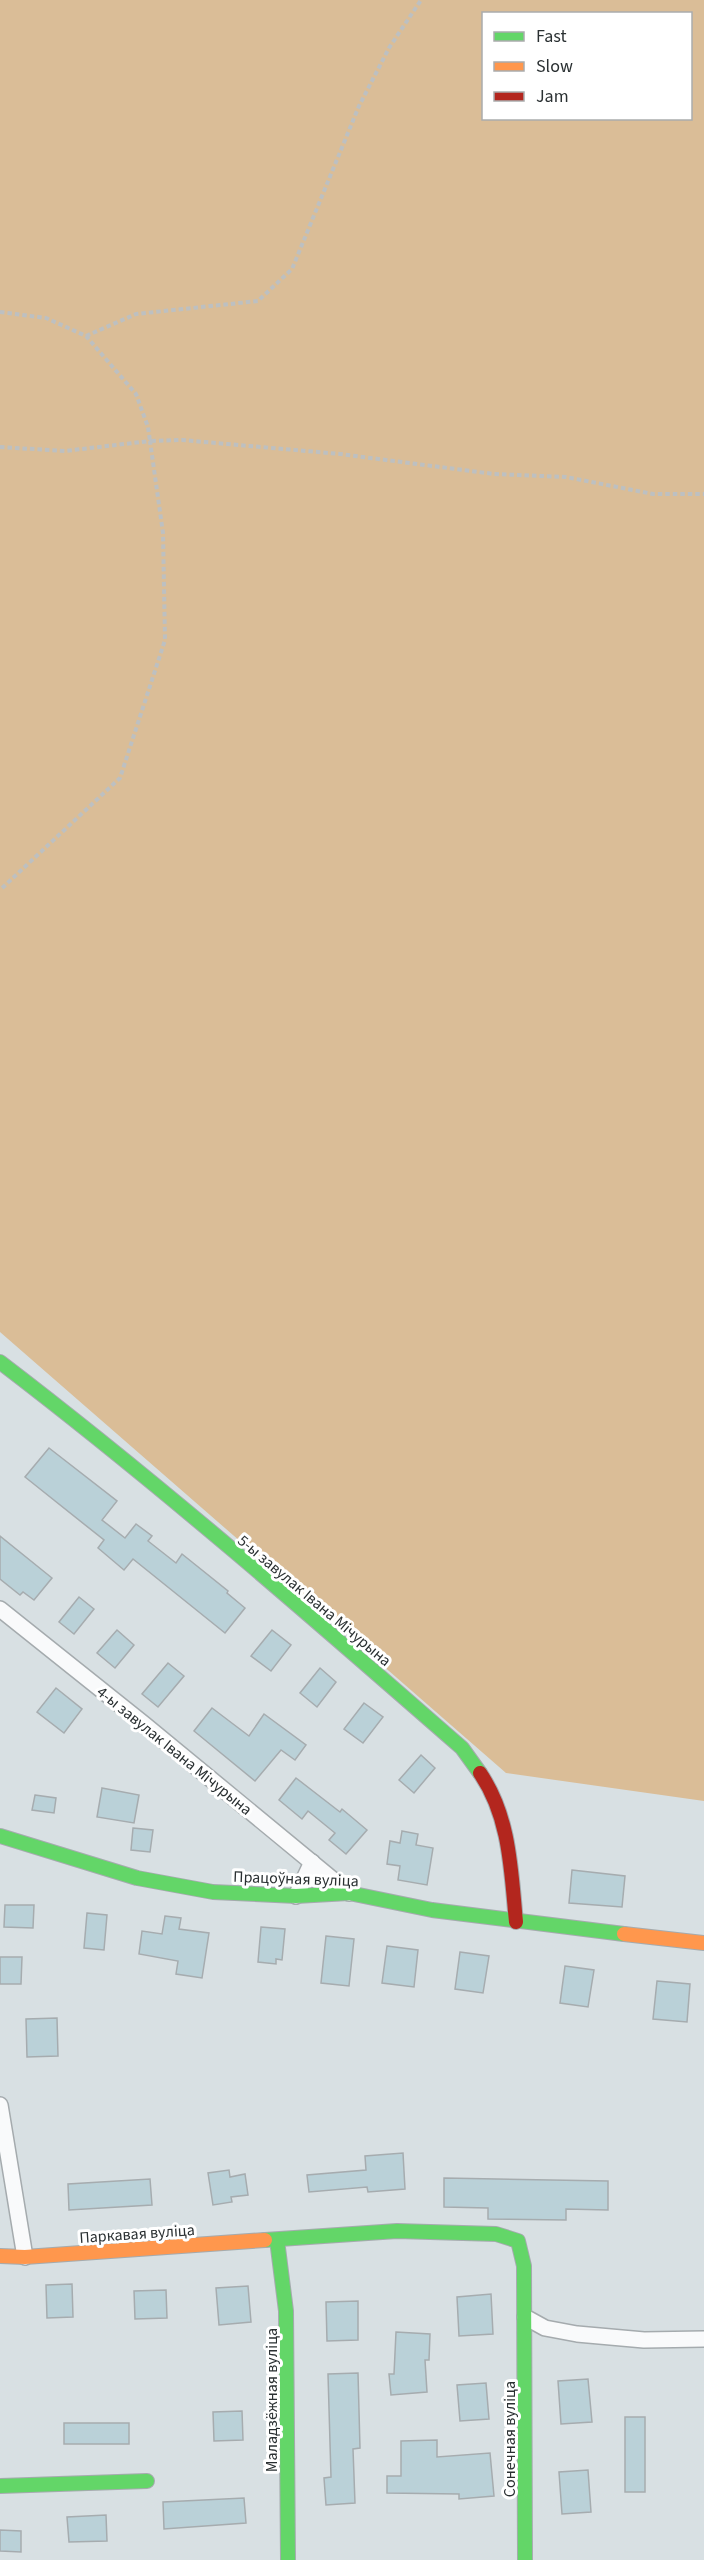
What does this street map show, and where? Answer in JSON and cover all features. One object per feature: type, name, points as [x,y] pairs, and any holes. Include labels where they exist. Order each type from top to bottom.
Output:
[{"type":"street","name":"5-ы завулак Івана Мічурына","points":[[0,1362],[54,1403],[302,1608],[462,1748],[483,1776],[498,1806],[507,1842],[516,1922]]},
{"type":"street","name":"4-ы завулак Івана Мічурына","points":[[0,1610],[144,1724],[349,1893]]},
{"type":"street","name":"Працоўная вуліца","points":[[0,1836],[137,1878],[213,1892],[296,1896],[349,1893],[432,1910],[516,1922],[704,1943]]},
{"type":"street","points":[[296,1896],[312,1862]]},
{"type":"street","points":[[0,2105],[25,2257]]},
{"type":"street","name":"Паркавая вуліца","points":[[0,2256],[25,2257],[397,2231],[496,2234],[518,2241],[524,2265],[525,2318]]},
{"type":"street","name":"Маладзёжная вуліца","points":[[277,2240],[286,2311],[288,2560]]},
{"type":"street","points":[[525,2318],[545,2328],[577,2334],[644,2340],[704,2339]]},
{"type":"street","name":"Сонечная вуліца","points":[[525,2318],[525,2560]]},
{"type":"street","points":[[0,2486],[147,2481]]},
{"type":"path","points":[[86,336],[136,315],[258,301],[292,269],[359,106],[389,48],[421,0]]},
{"type":"path","points":[[0,312],[46,318],[86,336],[136,394],[148,427],[163,533],[165,640],[120,778],[0,890]]},
{"type":"path","points":[[0,447],[65,451],[150,441],[182,440],[340,454],[494,474],[566,477],[653,494],[704,494]]},
{"type":"shaded area","points":[[0,0],[704,0],[704,1801],[506,1773],[0,1332]]},
{"type":"building","points":[[49,1448],[117,1501],[102,1520],[125,1538],[136,1524],[152,1536],[148,1541],[176,1563],[182,1554],[228,1591],[227,1593],[245,1608],[225,1633],[133,1559],[124,1570],[98,1548],[104,1540],[25,1477]]},
{"type":"building","points":[[0,1536],[52,1578],[34,1600],[23,1592],[20,1595],[0,1579]]},
{"type":"building","points":[[79,1597],[94,1609],[74,1634],[59,1622]]},
{"type":"building","points":[[117,1630],[134,1645],[115,1668],[97,1653]]},
{"type":"building","points":[[272,1630],[291,1645],[271,1671],[251,1656]]},
{"type":"building","points":[[168,1663],[184,1676],[158,1707],[142,1694]]},
{"type":"building","points":[[320,1668],[336,1682],[317,1707],[300,1693]]},
{"type":"building","points":[[56,1688],[82,1709],[64,1733],[37,1712]]},
{"type":"building","points":[[364,1703],[383,1717],[363,1743],[344,1729]]},
{"type":"building","points":[[212,1708],[249,1736],[264,1714],[306,1745],[295,1760],[281,1750],[255,1781],[194,1731]]},
{"type":"building","points":[[421,1755],[435,1768],[414,1793],[399,1780]]},
{"type":"building","points":[[296,1778],[340,1812],[342,1809],[367,1830],[346,1854],[329,1840],[335,1833],[308,1811],[302,1819],[279,1800]]},
{"type":"building","points":[[102,1788],[139,1795],[134,1823],[97,1817]]},
{"type":"building","points":[[35,1795],[56,1798],[54,1813],[32,1810]]},
{"type":"building","points":[[133,1828],[153,1830],[150,1852],[131,1850]]},
{"type":"building","points":[[402,1831],[418,1834],[416,1845],[433,1848],[427,1885],[398,1880],[400,1866],[387,1864],[390,1841],[400,1843]]},
{"type":"building","points":[[572,1870],[625,1876],[622,1907],[569,1903]]},
{"type":"building","points":[[5,1905],[34,1905],[33,1928],[4,1927]]},
{"type":"building","points":[[87,1913],[107,1915],[104,1950],[84,1948]]},
{"type":"building","points":[[165,1916],[181,1918],[179,1929],[209,1933],[202,1978],[176,1974],[178,1961],[139,1954],[142,1931],[162,1934]]},
{"type":"building","points":[[261,1927],[285,1929],[282,1960],[276,1959],[276,1964],[258,1962]]},
{"type":"building","points":[[326,1936],[354,1939],[349,1986],[321,1983]]},
{"type":"building","points":[[387,1946],[418,1950],[414,1987],[382,1983]]},
{"type":"building","points":[[460,1952],[489,1956],[483,1993],[455,1989]]},
{"type":"building","points":[[0,1957],[22,1957],[21,1984],[0,1984]]},
{"type":"building","points":[[565,1966],[594,1970],[588,2007],[560,2003]]},
{"type":"building","points":[[657,1981],[690,1984],[687,2022],[653,2019]]},
{"type":"building","points":[[57,2018],[58,2056],[27,2057],[26,2019]]},
{"type":"building","points":[[403,2153],[405,2189],[368,2192],[367,2187],[309,2192],[307,2175],[366,2170],[365,2156]]},
{"type":"building","points":[[229,2170],[230,2177],[245,2174],[248,2195],[231,2197],[232,2202],[213,2205],[208,2173]]},
{"type":"building","points":[[444,2178],[608,2181],[608,2210],[566,2209],[566,2220],[488,2219],[488,2208],[444,2207]]},
{"type":"building","points":[[150,2179],[152,2205],[69,2210],[68,2184]]},
{"type":"building","points":[[72,2284],[73,2317],[47,2318],[46,2285]]},
{"type":"building","points":[[248,2286],[251,2322],[219,2325],[216,2288]]},
{"type":"building","points":[[166,2290],[167,2318],[135,2319],[134,2291]]},
{"type":"building","points":[[491,2294],[493,2334],[459,2336],[457,2297]]},
{"type":"building","points":[[358,2301],[358,2340],[327,2341],[326,2302]]},
{"type":"building","points":[[396,2332],[430,2334],[429,2360],[425,2360],[427,2392],[391,2395],[389,2374],[394,2374]]},
{"type":"building","points":[[358,2373],[360,2448],[353,2449],[355,2503],[326,2505],[324,2478],[331,2477],[328,2374]]},
{"type":"building","points":[[588,2379],[592,2422],[561,2424],[558,2381]]},
{"type":"building","points":[[486,2383],[489,2419],[460,2421],[457,2385]]},
{"type":"building","points":[[242,2411],[243,2440],[214,2441],[213,2412]]},
{"type":"building","points":[[625,2417],[645,2417],[645,2492],[625,2492]]},
{"type":"building","points":[[64,2423],[129,2423],[129,2444],[64,2444]]},
{"type":"building","points":[[437,2440],[437,2457],[490,2453],[494,2496],[459,2499],[459,2494],[387,2493],[387,2476],[401,2476],[401,2441]]},
{"type":"building","points":[[588,2470],[591,2512],[562,2514],[559,2472]]},
{"type":"building","points":[[244,2498],[246,2523],[164,2529],[163,2502]]},
{"type":"building","points":[[106,2515],[107,2541],[69,2542],[67,2517]]},
{"type":"building","points":[[0,2530],[21,2531],[21,2552],[0,2551]]},
{"type":"traffic: fast","points":[[0,1362],[177,1503],[292,1600],[462,1748],[480,1773]]},
{"type":"traffic: fast","points":[[0,1836],[137,1878],[213,1892],[296,1896],[349,1893],[432,1910],[624,1934]]},
{"type":"traffic: fast","points":[[265,2240],[397,2231],[496,2234],[518,2241],[524,2266],[525,2560]]},
{"type":"traffic: fast","points":[[277,2240],[286,2311],[288,2560]]},
{"type":"traffic: fast","points":[[0,2486],[147,2481]]},
{"type":"traffic: slow","points":[[624,1934],[704,1943]]},
{"type":"traffic: slow","points":[[0,2256],[25,2257],[265,2240]]},
{"type":"traffic: jam","points":[[480,1773],[498,1808],[503,1826],[510,1864],[516,1922]]}]
